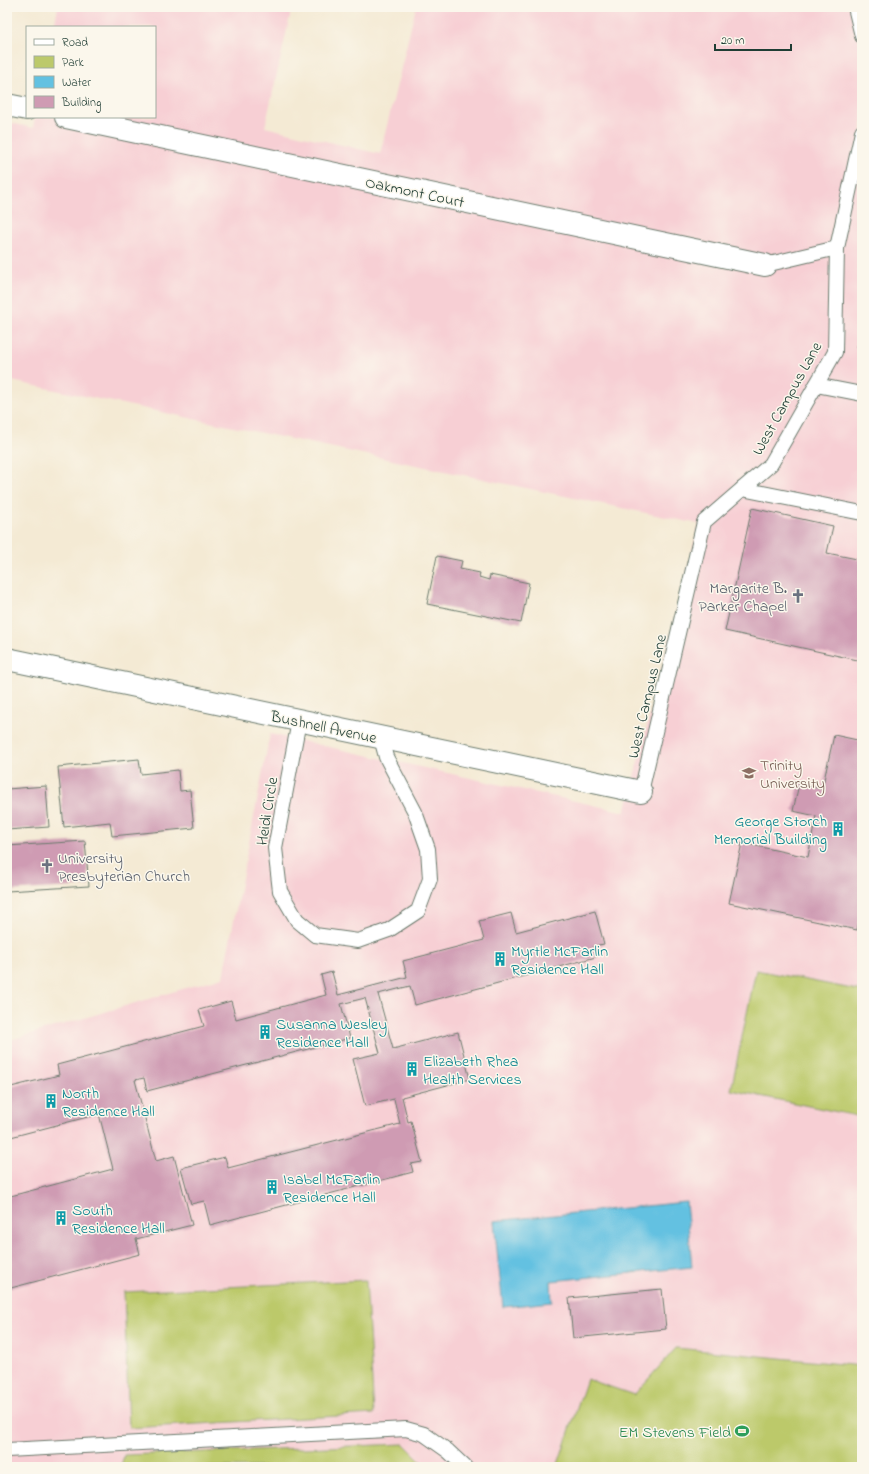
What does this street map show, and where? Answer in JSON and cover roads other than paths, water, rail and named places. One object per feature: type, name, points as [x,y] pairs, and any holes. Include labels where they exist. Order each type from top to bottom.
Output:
[{"type":"street","points":[[7,105],[26,109]]},
{"type":"street","name":"Oakmont Court","points":[[71,118],[765,265]]},
{"type":"street","name":"Bushnell Avenue","points":[[7,659],[641,792]]},
{"type":"lane","points":[[855,7],[862,36]]},
{"type":"lane","name":"West Campus Lane","points":[[641,792],[704,522],[771,464],[834,352],[837,248],[862,132]]},
{"type":"lane","points":[[765,265],[837,248]]},
{"type":"lane","points":[[816,385],[862,394]]},
{"type":"lane","points":[[742,489],[862,513]]},
{"type":"lane","name":"Heidi Circle","points":[[299,721],[275,848],[280,891],[297,920],[315,935],[358,941],[389,930],[418,910],[430,879],[428,849],[415,812],[386,757],[381,738]]},
{"type":"lane","points":[[7,1450],[406,1430],[424,1434],[448,1451],[464,1467]]},
{"type":"water","points":[[686,1202],[692,1267],[551,1281],[552,1302],[503,1307],[494,1221]]},
{"type":"place","name":"Margarite B. Parker Chapel","points":[[798,596]]},
{"type":"place","name":"Trinity University","points":[[749,773]]},
{"type":"place","name":"George Storch Memorial Building","points":[[838,829]]},
{"type":"place","name":"University Presbyterian Church","points":[[47,866]]},
{"type":"place","name":"Myrtle McFarlin Residence Hall","points":[[500,959]]},
{"type":"place","name":"Susanna Wesley Residence Hall","points":[[265,1032]]},
{"type":"place","name":"Elizabeth Rhea Health Services","points":[[412,1069]]},
{"type":"place","name":"North Residence Hall","points":[[51,1101]]},
{"type":"place","name":"Isabel McFarlin Residence Hall","points":[[272,1187]]},
{"type":"place","name":"South Residence Hall","points":[[61,1218]]},
{"type":"place","name":"EM Stevens Field","points":[[742,1431]]}]
